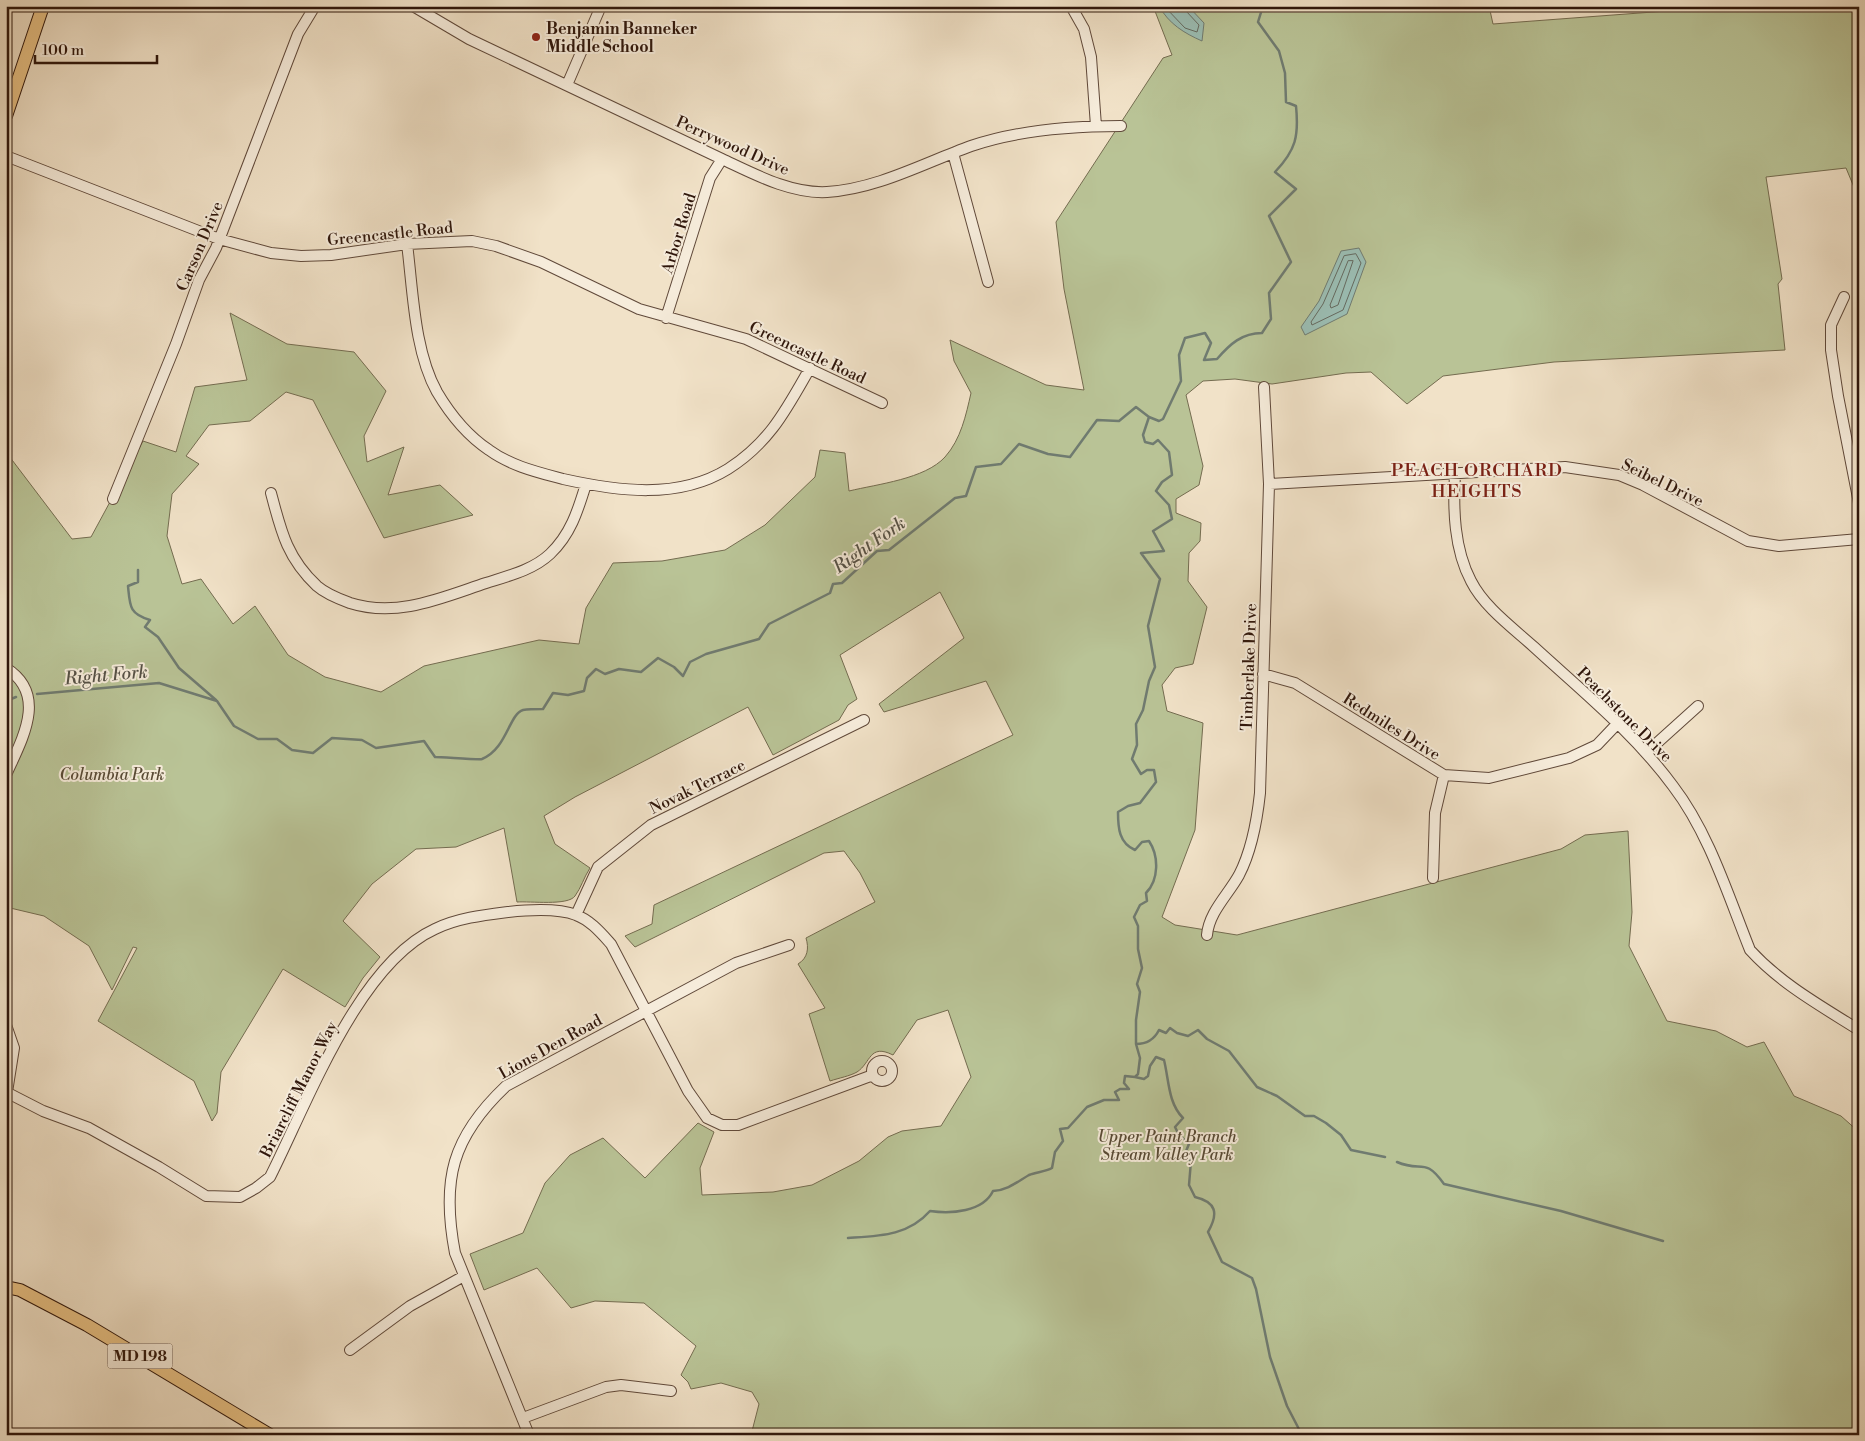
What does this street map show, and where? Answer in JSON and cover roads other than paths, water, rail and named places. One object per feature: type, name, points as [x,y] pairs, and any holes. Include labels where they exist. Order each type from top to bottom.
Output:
[{"type":"main road","points":[[6,116],[44,6]]},
{"type":"main road","name":"MD 198","points":[[6,1287],[20,1290],[87,1325],[270,1435]]},
{"type":"street","name":"Carson Drive","points":[[112,499],[174,350],[199,280],[219,239],[298,34],[315,6]]},
{"type":"street","name":"Perrywood Drive","points":[[413,6],[470,39],[722,159],[764,178],[805,190],[826,192],[865,186],[953,153],[1015,135],[1096,126],[1121,126]]},
{"type":"street","points":[[567,84],[601,6]]},
{"type":"street","points":[[1071,6],[1084,29],[1090,50],[1096,126]]},
{"type":"street","points":[[953,153],[988,282]]},
{"type":"street","name":"Greencastle Road","points":[[6,156],[219,239],[271,252],[300,256],[331,255],[407,244],[472,241],[496,246],[542,262],[639,309],[746,339],[882,403]]},
{"type":"street","name":"Arbor Road","points":[[666,318],[710,178],[722,159]]},
{"type":"street","points":[[407,244],[424,361],[436,390],[448,410],[473,437],[509,462],[538,473],[616,490],[644,491],[677,488],[706,480],[727,469],[753,450],[778,424],[810,368]]},
{"type":"street","points":[[1844,297],[1831,325],[1831,344],[1838,396],[1859,503]]},
{"type":"street","name":"Timberlake Drive","points":[[1207,935],[1208,923],[1239,874],[1252,839],[1260,793],[1269,484],[1264,387]]},
{"type":"street","name":"Seibel Drive","points":[[1269,484],[1565,467],[1603,472],[1643,485],[1748,541],[1779,546],[1859,539]]},
{"type":"street","name":"Peachstone Drive","points":[[1455,474],[1454,495],[1459,547],[1472,583],[1513,628],[1647,752],[1675,787],[1696,822],[1750,950],[1763,964],[1788,984],[1859,1030]]},
{"type":"street","points":[[272,493],[282,539],[294,560],[318,587],[337,599],[368,608],[405,608],[526,570],[550,554],[571,529],[586,484]]},
{"type":"street","points":[[6,668],[28,692],[30,713],[6,775]]},
{"type":"street","name":"Redmiles Drive","points":[[1263,674],[1295,683],[1444,775],[1474,779],[1489,778],[1569,758],[1597,745],[1617,724]]},
{"type":"street","points":[[1647,752],[1698,706]]},
{"type":"street","name":"Novak Terrace","points":[[576,915],[598,868],[651,825],[864,720]]},
{"type":"street","points":[[1433,878],[1436,813],[1444,775]]},
{"type":"street","name":"Briarcliff Manor Way","points":[[6,1092],[43,1112],[89,1128],[206,1196],[240,1197],[270,1177],[296,1125],[309,1092],[363,997],[388,964],[414,941],[454,921],[528,910],[576,915],[596,928],[611,944],[647,1009],[688,1091],[707,1118],[722,1125],[738,1125],[873,1075]]},
{"type":"street","name":"Lions Den Road","points":[[529,1435],[455,1253],[450,1226],[450,1200],[457,1151],[475,1119],[506,1086],[736,963],[789,945]]},
{"type":"street","points":[[6,1025],[14,1048],[6,1092]]},
{"type":"street","points":[[350,1350],[410,1306],[464,1276]]},
{"type":"street","points":[[523,1418],[606,1387],[621,1385],[671,1390]]},
{"type":"water","points":[[1159,6],[1188,6],[1204,23],[1202,41],[1178,27],[1167,18]]},
{"type":"water","points":[[1359,248],[1366,262],[1347,314],[1305,335],[1301,327],[1319,301],[1341,251]]},
{"type":"waterway","name":"Right Fork","points":[[37,694],[159,683],[217,701],[234,726],[258,739],[277,739],[292,750],[313,753],[332,738],[362,740],[376,748],[424,741],[435,757],[482,759],[497,748],[518,713],[523,710],[543,709],[553,693],[568,695],[584,691],[587,678],[596,669],[605,674],[619,669],[641,672],[658,658],[674,667],[683,676],[690,662],[706,654],[759,639],[769,624],[830,593],[833,584],[842,583],[877,551],[889,550],[955,498],[966,496],[976,467],[1001,464],[1019,444],[1048,454],[1070,457],[1097,420],[1119,421],[1136,407],[1149,417],[1159,421],[1163,419],[1181,381],[1179,355],[1185,338],[1205,333],[1211,343],[1204,360],[1217,359],[1242,337],[1262,333],[1271,319],[1269,293],[1291,262],[1269,216],[1296,189],[1275,172],[1288,157],[1292,149],[1297,126],[1296,106],[1286,102],[1285,73],[1279,51],[1258,22],[1263,6]]},
{"type":"waterway","points":[[848,1238],[882,1235],[903,1230],[930,1211],[957,1212],[966,1210],[982,1203],[993,1191],[1008,1187],[1029,1175],[1052,1168],[1055,1152],[1063,1141],[1060,1129],[1068,1128],[1087,1107],[1104,1100],[1119,1100],[1115,1092],[1120,1089],[1129,1089],[1124,1083],[1125,1076],[1135,1077],[1138,1074],[1140,1058],[1136,1044],[1136,1020],[1140,992],[1137,984],[1142,968],[1138,949],[1138,926],[1134,917],[1140,905],[1147,901],[1146,893],[1153,882],[1156,861],[1149,841],[1142,842],[1135,850],[1126,843],[1120,834],[1118,812],[1128,806],[1140,803],[1156,782],[1154,770],[1147,770],[1141,774],[1132,759],[1137,745],[1136,724],[1143,710],[1149,681],[1155,667],[1148,626],[1160,579],[1141,553],[1164,551],[1153,531],[1172,519],[1169,505],[1156,491],[1162,482],[1172,475],[1169,452],[1158,440],[1153,444],[1145,442],[1143,435],[1149,417]]},
{"type":"waterway","points":[[138,570],[138,582],[128,586],[130,604],[134,612],[150,620],[145,627],[158,637],[179,668],[216,700]]},
{"type":"waterway","points":[[6,701],[16,697]]},
{"type":"waterway","points":[[1136,1044],[1149,1041],[1159,1030],[1166,1033],[1170,1028],[1177,1033],[1188,1036],[1198,1030],[1207,1039],[1229,1051],[1257,1087],[1277,1096],[1305,1116],[1314,1116],[1326,1123],[1341,1135],[1351,1150],[1385,1157]]},
{"type":"waterway","points":[[1135,1077],[1144,1079],[1148,1076],[1150,1066],[1156,1057],[1164,1060],[1174,1105],[1183,1118],[1175,1127],[1179,1135],[1189,1144],[1184,1156],[1191,1161],[1189,1185],[1195,1197],[1207,1202],[1214,1209],[1214,1219],[1208,1232],[1222,1262],[1252,1278],[1270,1357],[1287,1406],[1302,1435]]},
{"type":"waterway","points":[[1397,1162],[1432,1170],[1444,1184],[1561,1211],[1663,1241]]},
{"type":"place","name":"Benjamin Banneker Middle School","points":[[536,37]]},
{"type":"district","name":"PEACH ORCHARD HEIGHTS","points":[[1477,480]]},
{"type":"park label","name":"Columbia Park","points":[[112,774]]},
{"type":"park label","name":"Upper Paint Branch Stream Valley Park","points":[[1167,1145]]}]
